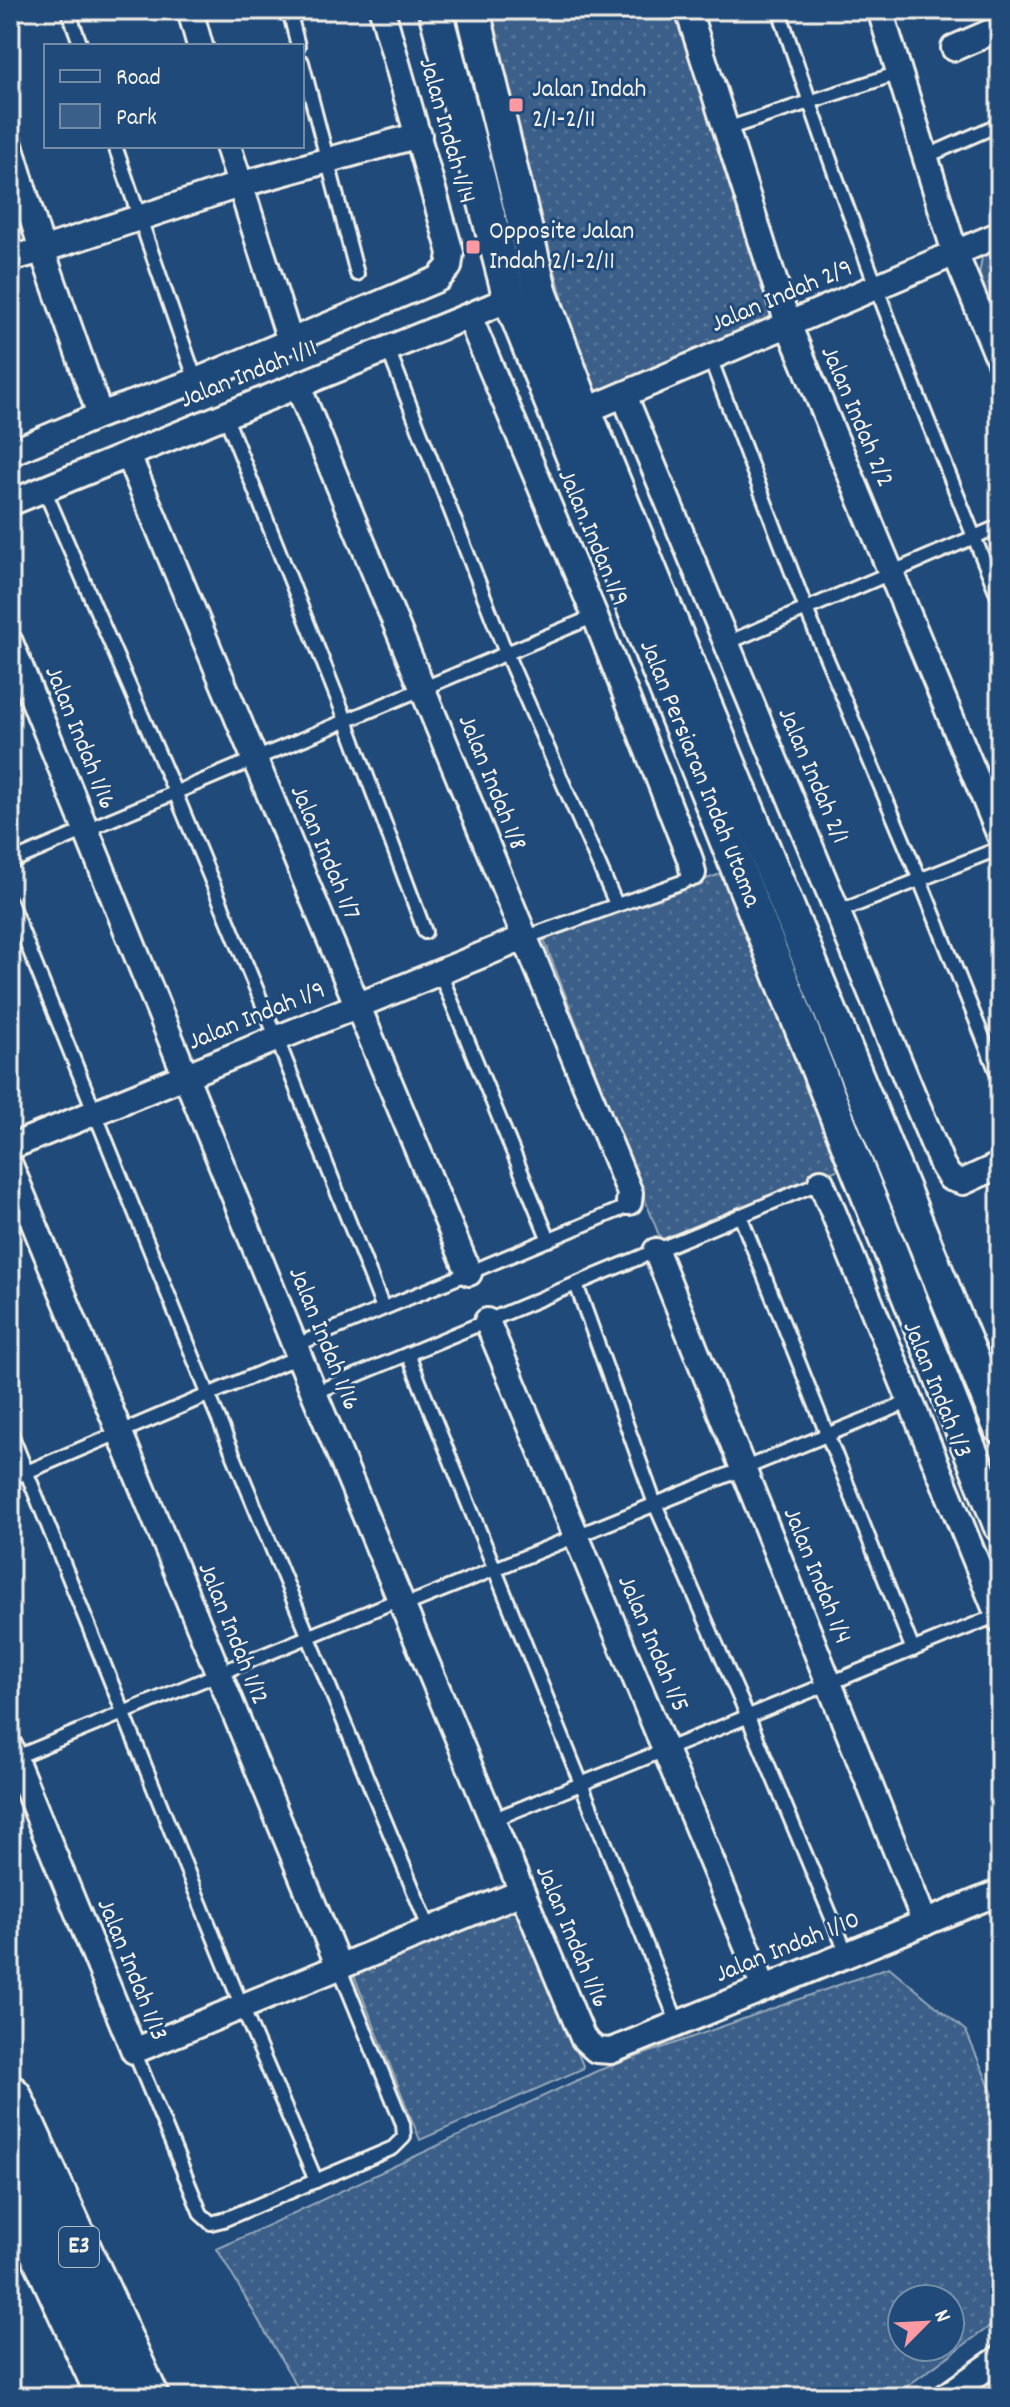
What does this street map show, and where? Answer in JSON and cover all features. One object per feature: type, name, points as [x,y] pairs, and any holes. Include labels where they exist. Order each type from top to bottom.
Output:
[{"type":"highway","name":"E3","points":[[10,2097],[147,2397]]},
{"type":"highway","name":"E3","points":[[10,2182],[109,2397]]},
{"type":"main road","name":"Jalan Persiaran Indah Utama","points":[[473,10],[541,294],[553,327],[1000,1427]]},
{"type":"main road","name":"Jalan Persiaran Indah Utama","points":[[440,13],[510,299],[1000,1525]]},
{"type":"main road","points":[[510,299],[519,289],[521,267],[530,247]]},
{"type":"main road","points":[[510,299],[522,300],[553,327]]},
{"type":"street","points":[[190,10],[199,44]]},
{"type":"street","name":"Jalan Indah 1/14","points":[[382,10],[451,253],[449,267]]},
{"type":"street","name":"Jalan Indah 2/2","points":[[688,10],[788,324],[1000,836]]},
{"type":"street","points":[[880,10],[955,253],[1000,362]]},
{"type":"street","points":[[954,48],[1000,28]]},
{"type":"street","points":[[10,259],[239,185],[419,135]]},
{"type":"street","points":[[10,145],[42,250],[100,415]]},
{"type":"street","points":[[229,148],[290,341]]},
{"type":"street","name":"Jalan Indah 2/9","points":[[585,411],[1000,234]]},
{"type":"street","name":"Jalan Indah 1/11","points":[[11,450],[196,381],[438,279],[449,267]]},
{"type":"street","name":"Jalan Indah 1/11","points":[[10,503],[510,299]]},
{"type":"street","name":"Jalan Indan 1/9","points":[[469,316],[595,616],[693,873]]},
{"type":"street","name":"Jalan Indah 1/8","points":[[298,386],[630,1193],[629,1202]]},
{"type":"street","name":"Jalan Indah 2/1","points":[[624,395],[942,1165],[950,1178],[963,1182],[1000,1165]]},
{"type":"street","name":"Jalan Indah 1/7","points":[[128,455],[469,1273]]},
{"type":"street","name":"Jalan Indah 1/16","points":[[10,642],[314,1393],[583,2038],[596,2050]]},
{"type":"street","name":"Jalan Indah 1/9","points":[[10,1147],[524,938]]},
{"type":"street","name":"Jalan Indah 1/12","points":[[10,1165],[339,1967]]},
{"type":"street","name":"Jalan Indah 1/3","points":[[821,1182],[999,1618]]},
{"type":"street","name":"Jalan Indah 1/4","points":[[656,1251],[925,1923]]},
{"type":"street","name":"Jalan Indah 1/5","points":[[487,1321],[764,1988]]},
{"type":"street","name":"Jalan Indah 1/13","points":[[12,1753],[134,2051]]},
{"type":"street","points":[[134,2051],[522,1892]]},
{"type":"street","name":"Jalan Indah 1/10","points":[[596,2050],[611,2051],[1000,1892]]},
{"type":"street","points":[[945,2397],[974,2389],[1000,2358]]},
{"type":"lane","points":[[68,10],[80,44]]},
{"type":"lane","points":[[289,10],[298,44]]},
{"type":"lane","points":[[779,10],[809,102],[877,286],[1000,601]]},
{"type":"lane","points":[[304,70],[357,274]]},
{"type":"lane","points":[[726,129],[899,73]]},
{"type":"lane","points":[[925,157],[1000,124]]},
{"type":"lane","points":[[116,148],[196,381]]},
{"type":"lane","points":[[388,349],[506,653],[616,904]]},
{"type":"lane","points":[[710,358],[806,609],[1000,1080]]},
{"type":"lane","points":[[225,415],[346,720],[425,932]]},
{"type":"lane","points":[[44,489],[175,792],[383,1308]]},
{"type":"lane","points":[[727,643],[1000,526]]},
{"type":"lane","points":[[10,862],[595,616]]},
{"type":"lane","points":[[838,912],[1000,848]]},
{"type":"lane","points":[[524,938],[685,881],[693,873]]},
{"type":"lane","points":[[10,902],[209,1396],[430,1930]]},
{"type":"lane","points":[[440,973],[549,1240]]},
{"type":"lane","points":[[314,1393],[821,1182]]},
{"type":"lane","points":[[10,1479],[209,1396],[383,1308],[624,1208],[629,1202]]},
{"type":"lane","points":[[740,1215],[913,1650]]},
{"type":"lane","points":[[576,1284],[655,1504],[847,1954]]},
{"type":"lane","points":[[408,1354],[678,2024]]},
{"type":"lane","points":[[12,1753],[124,1713],[308,1637],[494,1569],[911,1401]]},
{"type":"lane","points":[[10,1431],[242,2007],[316,2181]]},
{"type":"lane","points":[[492,1820],[999,1618]]},
{"type":"lane","name":"Jalan Indah 1/12","points":[[316,2181],[393,2148],[404,2137],[403,2124],[339,1967]]},
{"type":"lane","name":"Jalan Indah 1/13","points":[[134,2051],[201,2214],[211,2223],[316,2181]]},
{"type":"green space","points":[[484,10],[677,10],[776,318],[590,399]]},
{"type":"green space","points":[[1000,244],[1000,325],[978,281],[983,251]]},
{"type":"green space","points":[[736,868],[856,1162],[662,1243],[544,940]]},
{"type":"green space","points":[[518,1908],[584,2068],[420,2140],[353,1973]]},
{"type":"green space","points":[[889,1967],[966,2031],[1000,2111],[1000,2202],[994,2205],[990,2251],[1000,2278],[1000,2319],[966,2344],[966,2283],[886,2283],[886,2363],[939,2363],[892,2397],[303,2397],[217,2249],[597,2071]]},
{"type":"place","name":"Jalan Indah 2/1-2/11","points":[[516,105]]},
{"type":"place","name":"Opposite Jalan Indah 2/1-2/11","points":[[473,247]]}]
